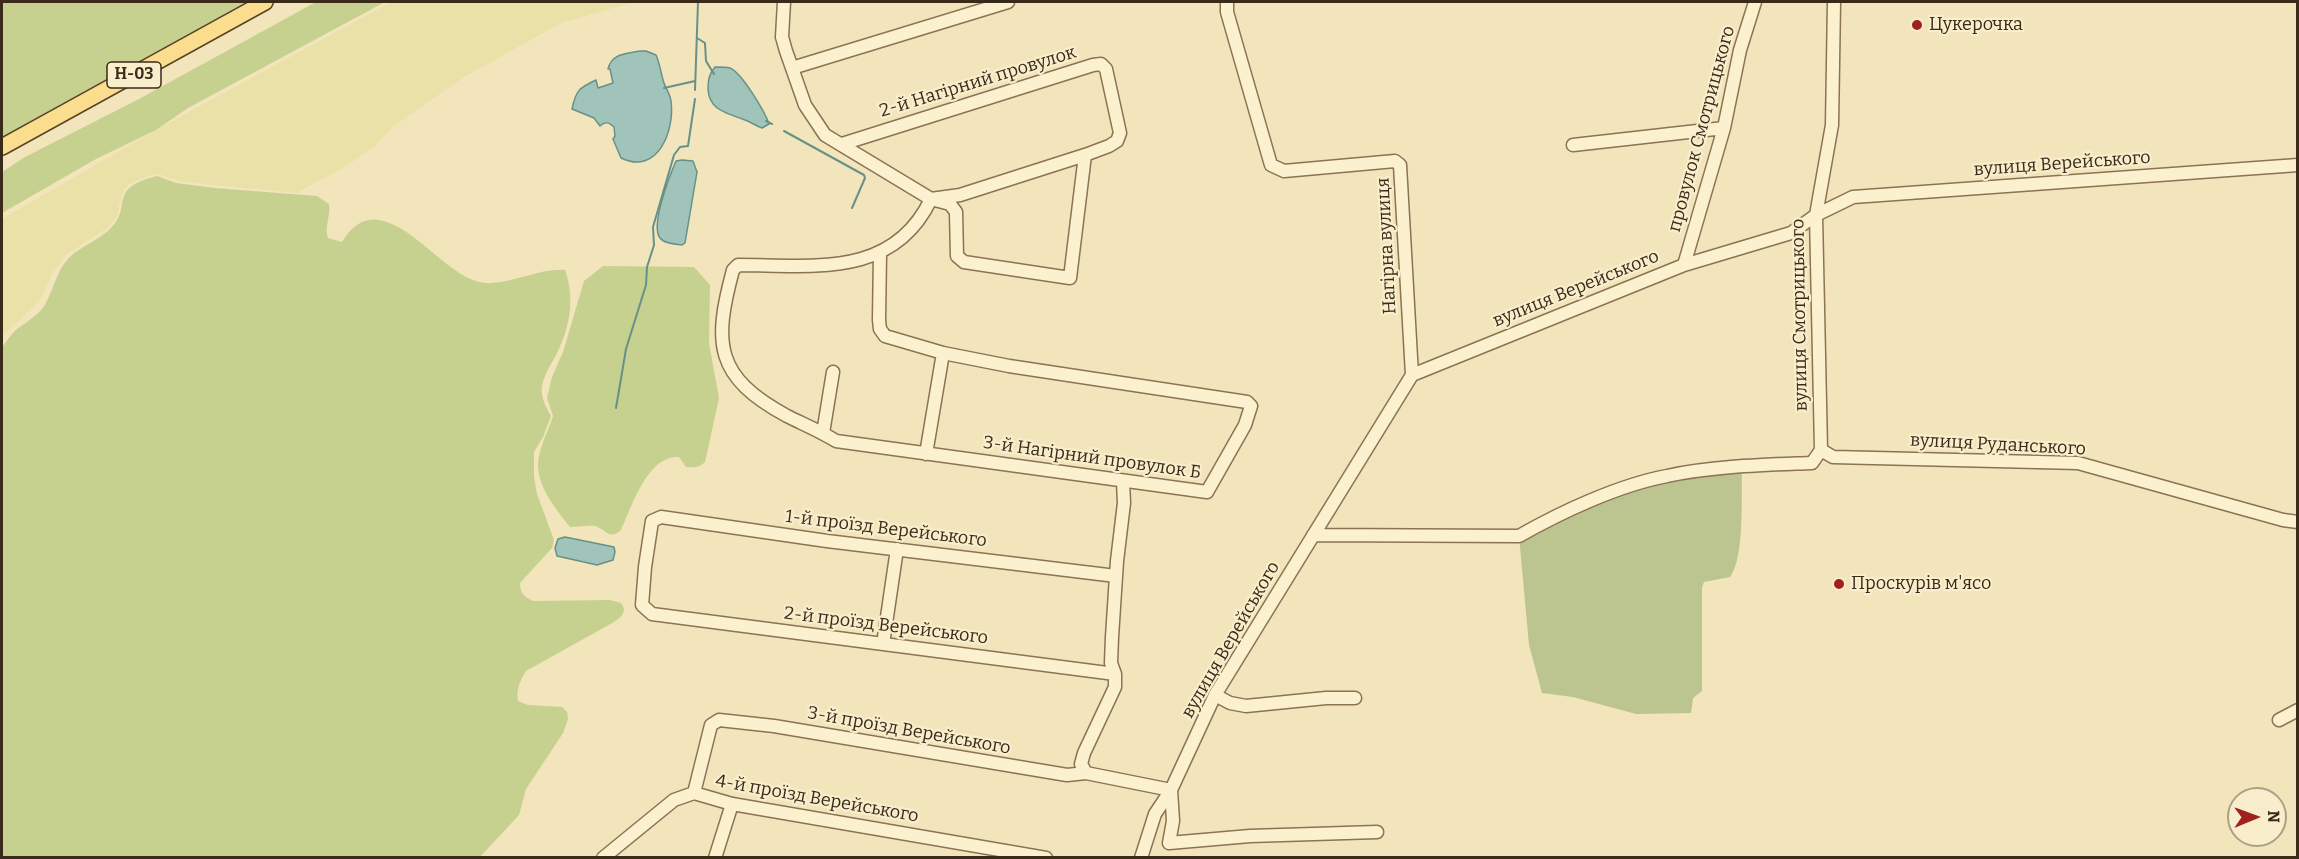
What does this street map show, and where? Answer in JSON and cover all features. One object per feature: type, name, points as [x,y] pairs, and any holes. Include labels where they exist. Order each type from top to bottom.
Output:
[{"type":"main road","name":"Н-03","points":[[2,147],[265,2]]},
{"type":"street","points":[[784,2],[782,37],[805,105],[814,120],[825,135],[931,199],[950,204],[956,212],[959,259],[964,262],[1070,278],[1085,155]]},
{"type":"street","points":[[792,68],[1008,2]]},
{"type":"street","name":"Нагірна вулиця","points":[[1227,2],[1227,12],[1271,165],[1284,171],[1395,161],[1401,165],[1412,375]]},
{"type":"street","name":"провулок Смотрицького","points":[[1684,265],[1724,128],[1740,50],[1755,2]]},
{"type":"street","name":"вулиця Смотрицького","points":[[1821,450],[1816,215],[1832,125],[1834,2]]},
{"type":"street","name":"2-й Нагірний провулок","points":[[842,144],[1101,64],[1106,69],[1120,133],[1117,141],[1085,155],[960,195],[931,199]]},
{"type":"street","points":[[1573,145],[1724,128]]},
{"type":"street","name":"вулиця Верейського","points":[[1142,858],[1155,814],[1172,790],[1215,695],[1412,375],[1684,265],[1791,233],[1816,215],[1853,198],[2298,165]]},
{"type":"street","points":[[950,204],[960,195]]},
{"type":"street","points":[[880,254],[913,229],[924,215],[931,199]]},
{"type":"street","name":"3-й Нагірний провулок Б","points":[[880,254],[878,288],[880,329],[885,336],[943,353],[1009,366],[1247,402],[1251,406],[1245,425],[1207,492],[836,441],[768,404],[740,383],[725,356],[721,323],[733,270],[738,265],[841,264],[880,254]]},
{"type":"street","points":[[926,454],[943,353]]},
{"type":"street","points":[[823,433],[833,372]]},
{"type":"street","points":[[1313,535],[1519,536],[1612,492],[1648,480],[1687,472],[1812,463],[1821,450]]},
{"type":"street","name":"вулиця Руданського","points":[[1821,450],[1833,457],[2078,463],[2283,520],[2298,522]]},
{"type":"street","points":[[1086,773],[1081,764],[1084,753],[1115,687],[1115,674],[1111,663],[1124,482]]},
{"type":"street","name":"1-й проїзд Верейського","points":[[652,614],[642,605],[645,567],[652,521],[661,517],[827,541],[1116,576]]},
{"type":"street","points":[[883,644],[897,549]]},
{"type":"street","name":"2-й проїзд Верейського","points":[[652,614],[1115,674]]},
{"type":"street","points":[[1215,695],[1230,703],[1246,706],[1326,698],[1355,698]]},
{"type":"street","points":[[2279,720],[2298,710]]},
{"type":"street","name":"3-й проїзд Верейського","points":[[694,793],[711,725],[719,720],[774,726],[1067,775],[1086,773],[1172,790]]},
{"type":"street","points":[[1172,790],[1173,821],[1169,843],[1250,836],[1377,832]]},
{"type":"street","name":"4-й проїзд Верейського","points":[[603,858],[674,800],[694,793],[732,804],[1046,858]]},
{"type":"street","points":[[715,858],[732,804]]},
{"type":"shaded area","points":[[391,2],[634,2],[561,23],[464,77],[391,128],[375,146],[343,168],[296,193],[183,182],[158,174],[129,184],[122,193],[117,216],[107,228],[66,255],[52,274],[40,301],[2,336],[2,219],[156,130]]},
{"type":"green space","points":[[2,2],[247,2],[34,119],[2,140]]},
{"type":"green space","points":[[316,2],[385,2],[188,108],[156,130],[96,159],[2,213],[2,172],[25,157],[139,99]]},
{"type":"green space","points":[[157,176],[176,183],[215,188],[317,196],[329,204],[328,238],[342,242],[357,225],[374,220],[391,224],[409,234],[463,275],[479,282],[499,282],[554,270],[565,270],[570,291],[570,312],[562,341],[543,383],[543,397],[551,416],[534,452],[537,494],[554,540],[552,548],[520,583],[520,587],[523,594],[533,601],[610,600],[621,603],[624,612],[614,622],[526,671],[518,689],[518,701],[528,705],[562,707],[567,712],[568,719],[563,733],[526,789],[519,815],[480,857],[2,857],[2,347],[15,331],[42,309],[61,268],[75,252],[109,230],[120,213],[126,192],[141,181]]},
{"type":"green space","points":[[603,266],[694,267],[710,285],[709,343],[719,398],[705,462],[696,467],[686,467],[679,457],[658,464],[642,484],[621,530],[614,534],[595,526],[570,527],[542,485],[538,466],[540,451],[553,416],[547,398],[552,377],[563,352],[584,281]]},
{"type":"green space","points":[[1742,468],[1740,541],[1735,568],[1730,577],[1704,582],[1702,587],[1702,691],[1693,698],[1691,713],[1636,714],[1573,697],[1542,693],[1529,645],[1519,536],[1621,489]]},
{"type":"water","points":[[640,51],[656,55],[670,98],[672,113],[667,137],[661,147],[654,156],[645,161],[634,162],[621,158],[613,139],[615,136],[612,125],[605,123],[600,126],[594,118],[572,109],[579,90],[586,85],[596,80],[598,88],[613,83],[610,69],[608,69],[616,57]]},
{"type":"water","points":[[715,67],[730,68],[741,77],[758,102],[769,124],[762,128],[716,107],[709,96],[708,89],[709,77]]},
{"type":"water","points":[[676,161],[693,161],[697,172],[685,243],[682,245],[662,240],[657,222],[673,168]]},
{"type":"water","points":[[565,537],[614,547],[613,560],[597,565],[557,556],[555,548],[558,539]]},
{"type":"waterway","points":[[695,90],[698,2]]},
{"type":"waterway","points":[[697,38],[705,43],[706,61],[714,74]]},
{"type":"waterway","points":[[664,88],[695,81]]},
{"type":"waterway","points":[[616,408],[626,349],[646,285],[647,267],[654,245],[653,227],[674,155],[680,147],[688,146],[695,99]]},
{"type":"waterway","points":[[766,121],[772,124]]},
{"type":"waterway","points":[[784,131],[864,175],[865,178],[852,208]]},
{"type":"place","name":"Цукерочка","points":[[1917,25]]},
{"type":"place","name":"Проскурів м'ясо","points":[[1839,584]]}]
